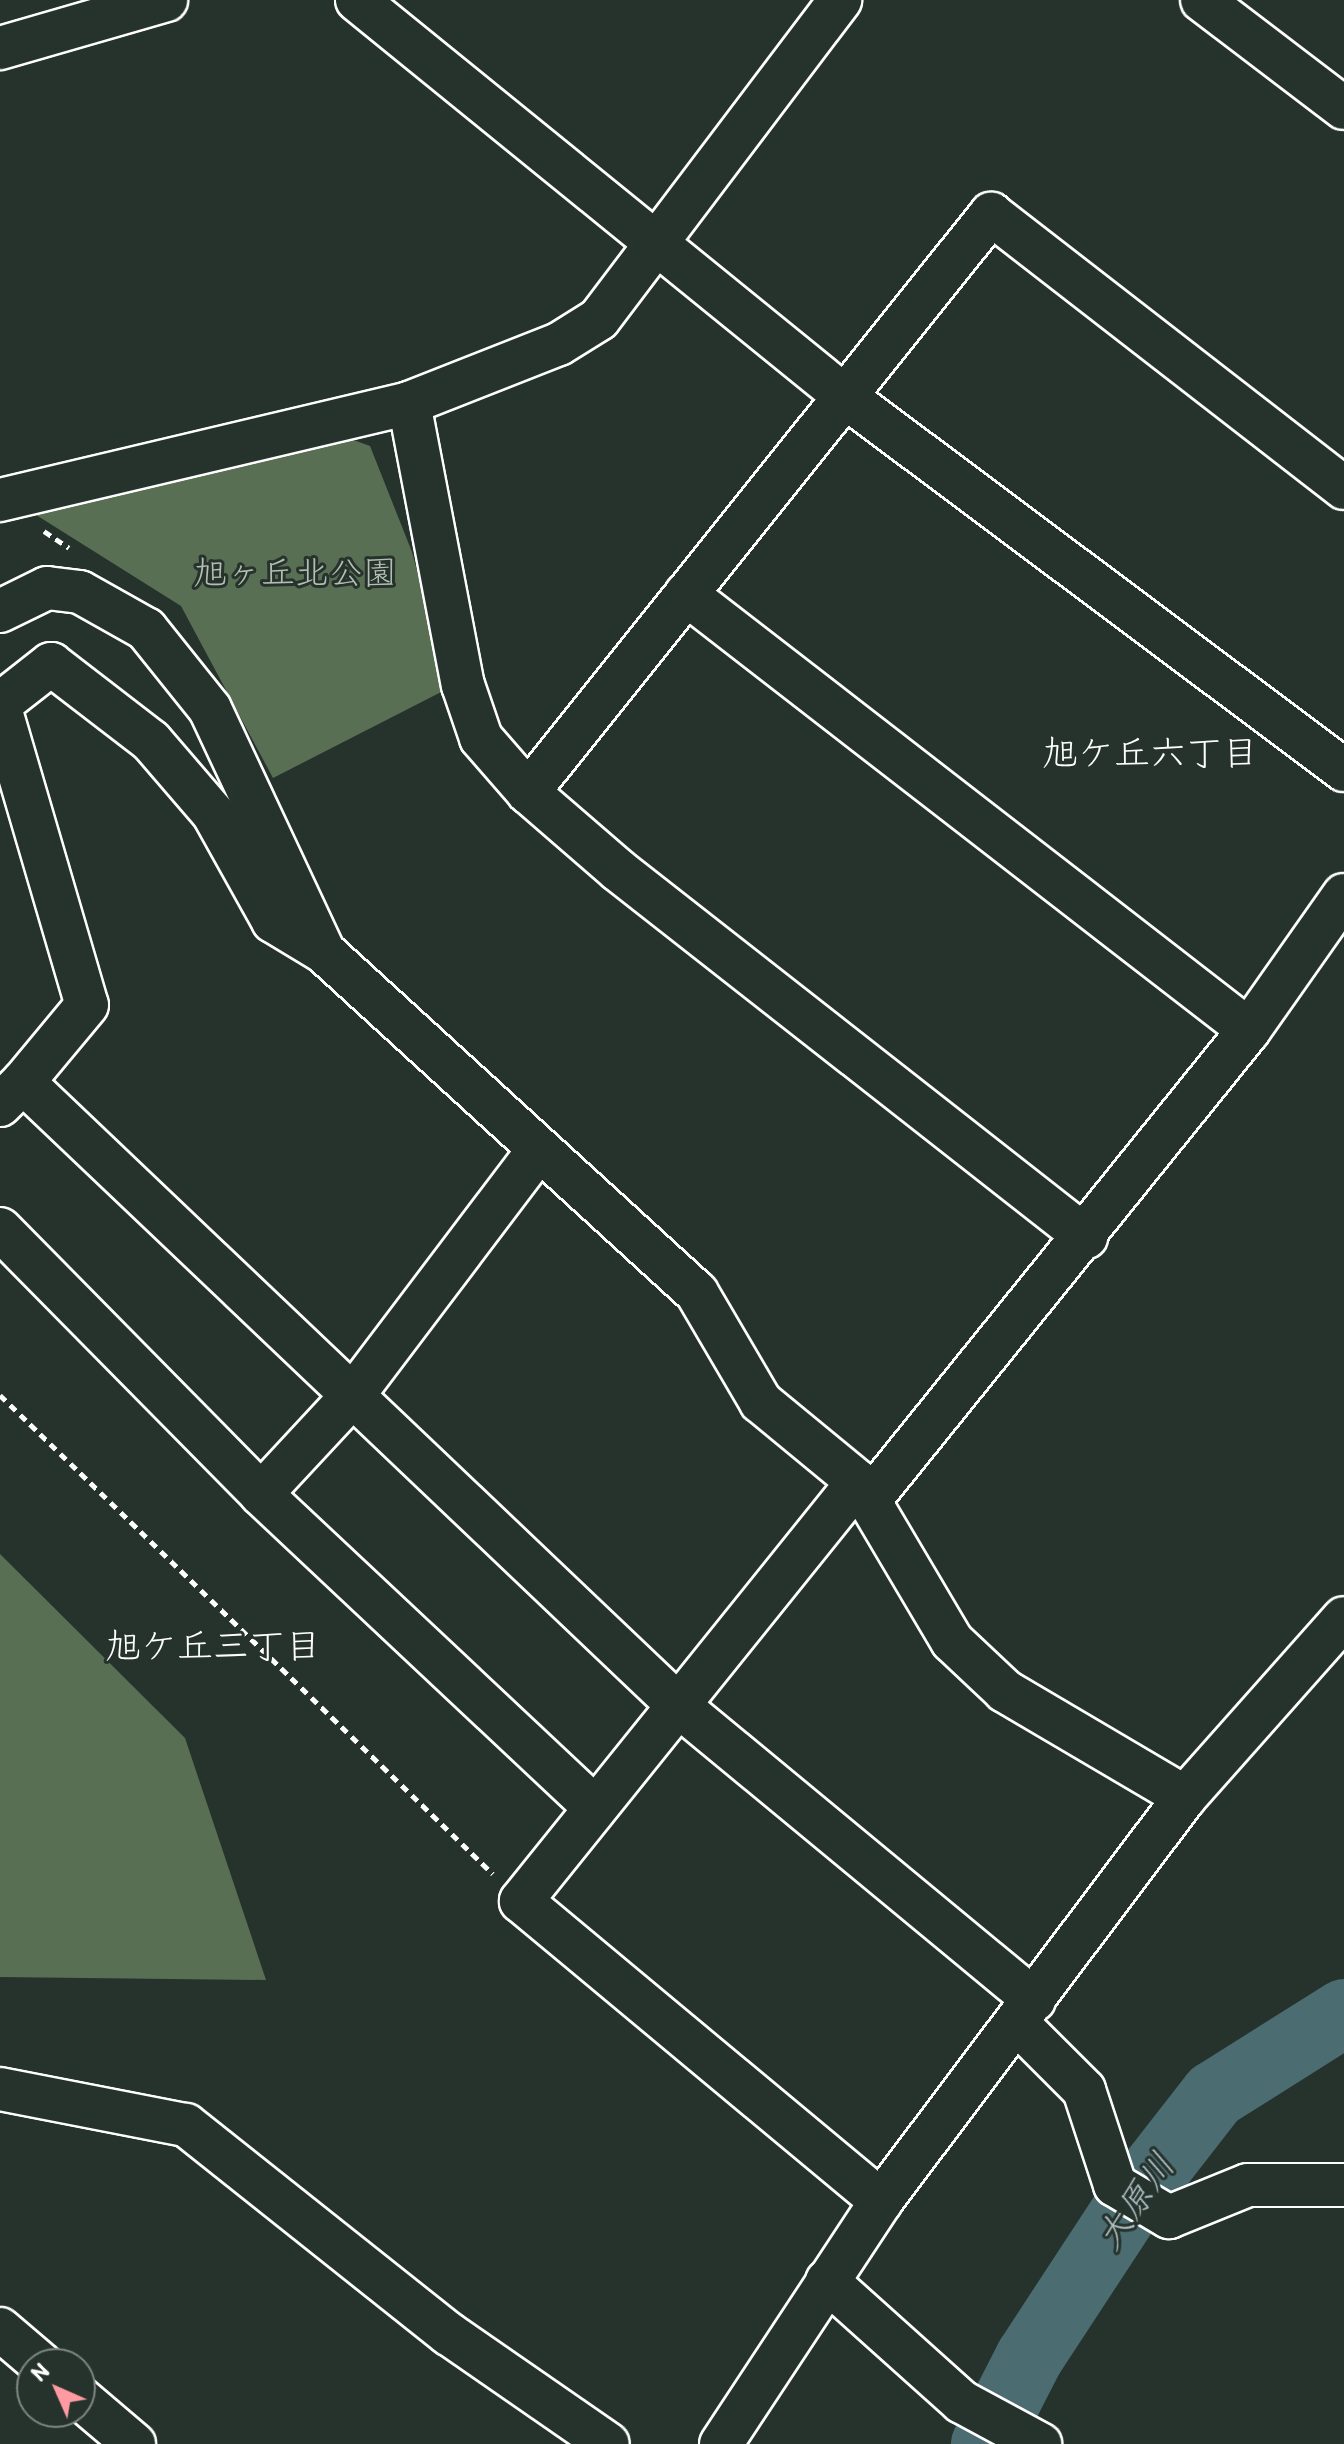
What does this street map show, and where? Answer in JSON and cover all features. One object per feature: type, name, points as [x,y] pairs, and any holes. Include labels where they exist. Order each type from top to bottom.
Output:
[{"type":"street","points":[[0,48],[166,0]]},
{"type":"street","points":[[357,0],[843,395],[1344,770]]},
{"type":"street","points":[[0,500],[409,403],[559,344],[599,319],[659,246],[840,0]]},
{"type":"street","points":[[1202,0],[1344,108]]},
{"type":"street","points":[[528,792],[991,214],[1344,488]]},
{"type":"street","points":[[409,403],[463,685],[481,738],[528,792],[1086,1237]]},
{"type":"street","points":[[0,611],[47,588],[80,592],[146,629],[210,709],[324,952]]},
{"type":"street","points":[[686,594],[1249,1030]]},
{"type":"street","points":[[1185,1797],[1005,1691],[952,1641],[863,1492],[761,1402],[697,1293],[324,952],[273,921],[213,813],[151,741],[51,664],[0,706],[87,1005],[12,1094],[354,1394],[679,1706],[1026,2011],[1084,2090],[1115,2185],[1169,2217],[1248,2185],[1344,2185]]},
{"type":"street","points":[[881,2201],[521,1901],[679,1706],[1086,1237],[1249,1030],[1344,895]]},
{"type":"street","points":[[261,1494],[354,1394],[539,1149]]},
{"type":"street","points":[[0,1229],[261,1494],[595,1808]]},
{"type":"street","points":[[721,2444],[881,2201],[1185,1797],[1344,1618]]},
{"type":"street","points":[[0,2089],[186,2125],[449,2334],[608,2444]]},
{"type":"street","points":[[827,2281],[962,2402],[1040,2444]]},
{"type":"street","points":[[0,2329],[22,2348]]},
{"type":"street","points":[[96,2412],[134,2444]]},
{"type":"path","points":[[0,1395],[521,1901]]},
{"type":"green space","name":"旭ヶ丘北公園","points":[[345,437],[370,446],[412,552],[449,688],[273,778],[181,606],[25,508]]},
{"type":"green space","points":[[0,1554],[185,1738],[266,1980],[0,1977]]},
{"type":"waterway","name":"大原川","points":[[985,2444],[1029,2358],[1133,2199],[1214,2095],[1344,2013]]},
{"type":"district","name":"旭ケ丘六丁目","points":[[1150,753]]},
{"type":"district","name":"旭ケ丘三丁目","points":[[213,1646]]}]
